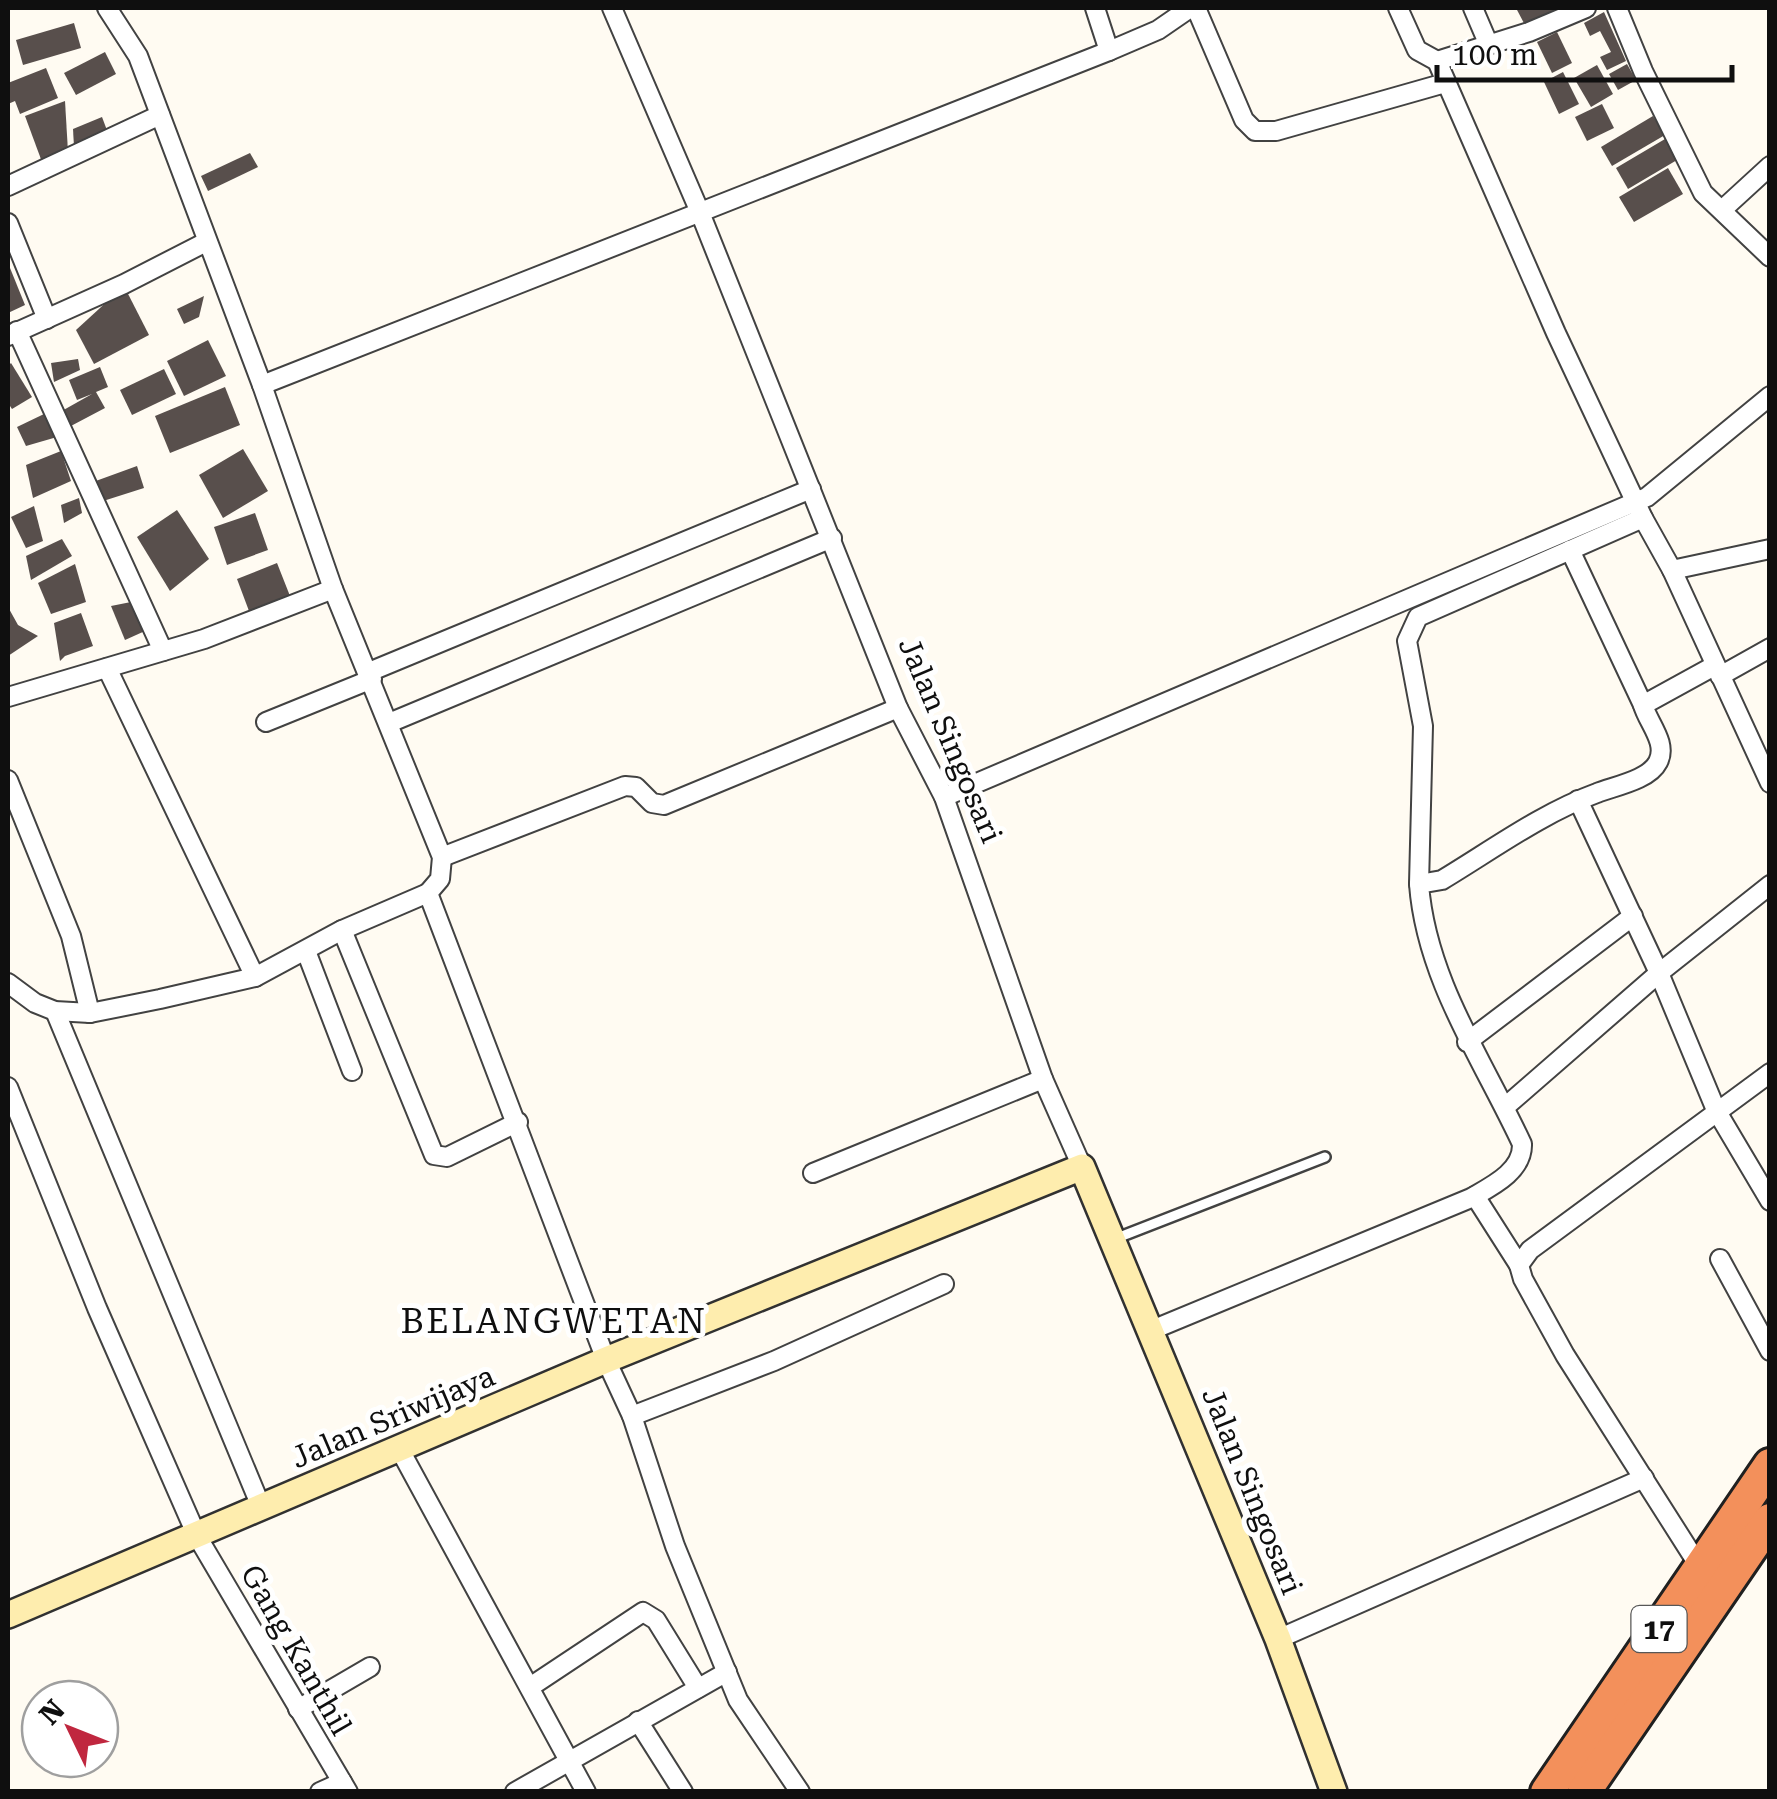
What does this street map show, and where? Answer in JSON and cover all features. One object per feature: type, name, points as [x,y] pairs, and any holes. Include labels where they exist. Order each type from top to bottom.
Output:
[{"type":"highway","name":"17","points":[[1547,1792],[1770,1465]]},
{"type":"highway","name":"17","points":[[1584,1792],[1770,1520]]},
{"type":"street","points":[[8,983],[35,1003],[55,1011],[90,1014],[255,977],[342,930],[428,893],[440,879],[442,857],[333,589],[262,385],[138,56],[107,8]]},
{"type":"street","name":"Jalan Singosari","points":[[612,8],[699,210],[898,708],[944,797],[1043,1079],[1114,1239],[1278,1638],[1334,1792]]},
{"type":"street","points":[[1095,8],[1109,51]]},
{"type":"street","points":[[262,385],[1109,51],[1158,30],[1193,8],[1244,120],[1255,131],[1276,131],[1446,82]]},
{"type":"street","points":[[1398,8],[1417,50],[1437,61],[1639,510],[1672,570],[1770,783]]},
{"type":"street","points":[[1473,8],[1488,44]]},
{"type":"street","points":[[1437,61],[1529,32],[1586,8]]},
{"type":"street","points":[[1618,8],[1642,71],[1703,192],[1770,257]]},
{"type":"street","points":[[8,186],[160,115]]},
{"type":"street","points":[[1722,210],[1770,166]]},
{"type":"street","points":[[8,223],[47,320]]},
{"type":"street","points":[[163,652],[12,334],[206,242]]},
{"type":"street","points":[[1152,1330],[1475,1196],[1498,1181],[1522,1156],[1522,1144],[1504,1106],[1467,1042],[1434,952],[1418,884],[1423,726],[1422,706],[1407,654],[1411,628],[1418,617],[1432,608],[1570,550],[1639,510],[1647,497],[1770,396]]},
{"type":"street","points":[[266,722],[811,489]]},
{"type":"street","points":[[944,797],[1639,510]]},
{"type":"street","points":[[389,723],[832,538]]},
{"type":"street","points":[[1672,570],[1770,549]]},
{"type":"street","points":[[1418,884],[1442,880],[1578,800],[1642,776],[1656,766],[1662,749],[1660,739],[1648,721],[1570,550]]},
{"type":"street","points":[[8,697],[204,639],[333,589]]},
{"type":"street","points":[[1643,705],[1770,648]]},
{"type":"street","points":[[107,668],[255,977]]},
{"type":"street","points":[[442,857],[625,786],[636,787],[652,802],[664,805],[898,708]]},
{"type":"street","points":[[8,780],[71,936],[90,1014]]},
{"type":"street","points":[[1578,800],[1659,973],[1716,1110],[1770,1201]]},
{"type":"street","points":[[1504,1106],[1659,973],[1770,885]]},
{"type":"street","points":[[428,893],[606,1360],[632,1416],[675,1546],[738,1700],[800,1792]]},
{"type":"street","points":[[1467,1042],[1632,916]]},
{"type":"street","points":[[342,930],[434,1155],[447,1157],[518,1122]]},
{"type":"street","points":[[306,950],[352,1071]]},
{"type":"street","points":[[55,1011],[262,1509]]},
{"type":"street","points":[[1520,1265],[1530,1250],[1770,1073]]},
{"type":"street","points":[[814,1174],[1043,1079]]},
{"type":"street","name":"Gang Kanthil","points":[[8,1086],[97,1308],[197,1536],[345,1787]]},
{"type":"street","name":"Jalan Sriwijaya","points":[[8,1615],[606,1360],[1082,1167]]},
{"type":"street","points":[[1475,1196],[1520,1265],[1523,1279],[1565,1355],[1701,1569]]},
{"type":"street","points":[[1720,1259],[1770,1352]]},
{"type":"street","points":[[632,1416],[774,1361],[944,1284]]},
{"type":"street","points":[[400,1450],[586,1792]]},
{"type":"street","points":[[1278,1638],[1644,1478]]},
{"type":"street","points":[[530,1687],[642,1612],[656,1620],[698,1688]]},
{"type":"street","points":[[298,1709],[370,1667]]},
{"type":"street","points":[[515,1792],[727,1672]]},
{"type":"street","points":[[638,1721],[683,1792]]},
{"type":"street","points":[[320,1792],[345,1787]]},
{"type":"lane","points":[[1114,1239],[1325,1157]]},
{"type":"building","points":[[1516,8],[1556,8],[1559,14],[1527,29]]},
{"type":"building","points":[[1604,12],[1626,61],[1607,70],[1600,57],[1611,52],[1600,31],[1590,36],[1584,23]]},
{"type":"building","points":[[74,23],[81,48],[23,65],[16,40]]},
{"type":"building","points":[[1557,32],[1572,63],[1552,73],[1537,42]]},
{"type":"building","points":[[105,52],[116,74],[76,95],[64,73]]},
{"type":"building","points":[[1627,64],[1636,80],[1618,90],[1609,74]]},
{"type":"building","points":[[1597,65],[1613,94],[1591,107],[1574,78]]},
{"type":"building","points":[[46,68],[58,98],[20,114],[15,101],[8,104],[8,83]]},
{"type":"building","points":[[1563,72],[1579,104],[1559,114],[1544,82]]},
{"type":"building","points":[[65,101],[68,152],[42,162],[25,116]]},
{"type":"building","points":[[1602,104],[1614,128],[1587,141],[1575,117]]},
{"type":"building","points":[[1653,116],[1665,135],[1612,166],[1601,147]]},
{"type":"building","points":[[102,117],[108,133],[74,147],[73,129]]},
{"type":"building","points":[[1665,139],[1677,160],[1628,189],[1616,168]]},
{"type":"building","points":[[250,153],[258,167],[208,191],[201,176]]},
{"type":"building","points":[[1668,168],[1683,194],[1634,222],[1619,197]]},
{"type":"building","points":[[8,263],[25,305],[8,313]]},
{"type":"building","points":[[124,286],[149,335],[94,364],[76,330]]},
{"type":"building","points":[[204,296],[199,317],[184,324],[177,309]]},
{"type":"building","points":[[208,340],[226,376],[184,396],[167,361]]},
{"type":"building","points":[[78,359],[80,370],[54,382],[51,363]]},
{"type":"building","points":[[11,363],[32,397],[12,409],[8,403]]},
{"type":"building","points":[[100,367],[108,387],[96,392],[105,408],[69,427],[60,412],[92,394],[77,400],[69,380]]},
{"type":"building","points":[[164,369],[176,394],[132,415],[120,390]]},
{"type":"building","points":[[225,387],[240,425],[170,453],[155,416]]},
{"type":"building","points":[[44,414],[57,437],[26,446],[17,427]]},
{"type":"building","points":[[243,449],[268,491],[223,518],[199,475]]},
{"type":"building","points":[[61,451],[71,481],[33,498],[26,465]]},
{"type":"building","points":[[137,466],[144,488],[100,502],[93,482]]},
{"type":"building","points":[[79,498],[82,513],[64,523],[61,505]]},
{"type":"building","points":[[34,506],[43,541],[26,548],[11,517]]},
{"type":"building","points":[[177,510],[209,559],[170,591],[137,537]]},
{"type":"building","points":[[255,513],[268,550],[227,565],[214,527]]},
{"type":"building","points":[[62,539],[72,556],[31,580],[26,556]]},
{"type":"building","points":[[277,563],[290,596],[249,611],[237,579]]},
{"type":"building","points":[[75,564],[86,602],[51,614],[38,583]]},
{"type":"building","points":[[131,602],[145,631],[125,640],[111,606]]},
{"type":"building","points":[[8,607],[18,625],[38,636],[8,656]]},
{"type":"building","points":[[81,613],[93,646],[60,661],[54,623]]},
{"type":"district","name":"BELANGWETAN","points":[[554,1321]]}]
